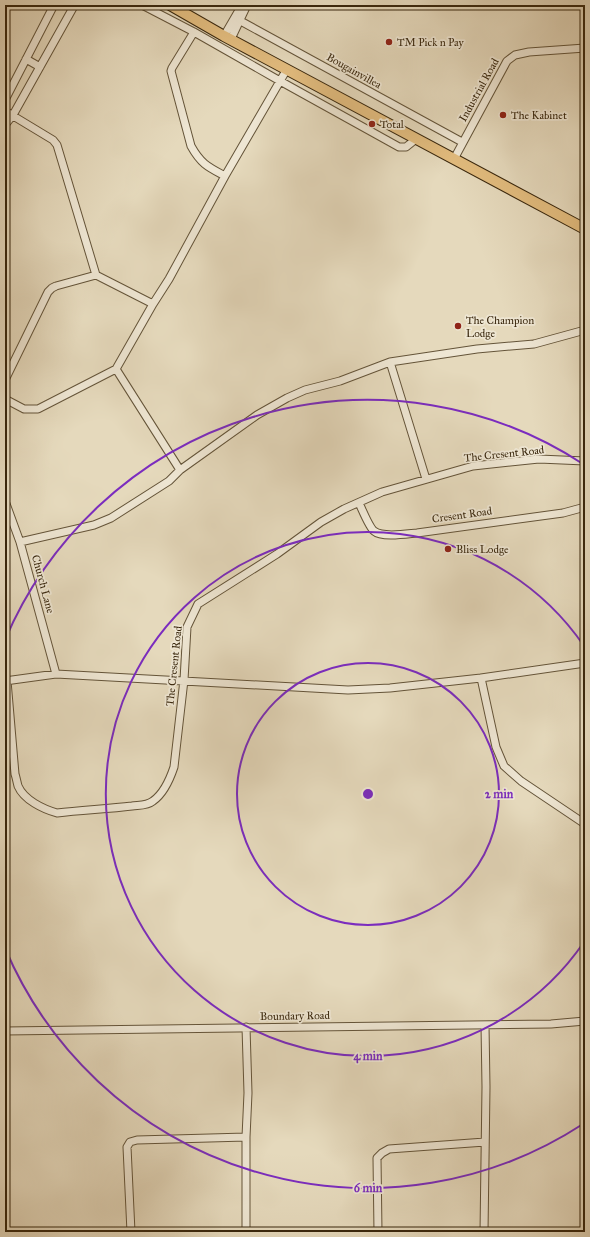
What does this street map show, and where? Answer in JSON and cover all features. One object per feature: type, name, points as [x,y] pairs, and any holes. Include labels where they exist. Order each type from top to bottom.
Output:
[{"type":"highway","points":[[170,5],[227,38],[585,229]]},
{"type":"street","points":[[5,100],[54,5]]},
{"type":"street","points":[[5,125],[13,115],[75,6],[65,5]]},
{"type":"street","points":[[142,5],[194,32],[399,147],[406,147],[416,139]]},
{"type":"street","points":[[237,19],[242,5]]},
{"type":"street","points":[[227,38],[237,19],[247,5]]},
{"type":"street","name":"Bougainvillea","points":[[237,19],[462,142]]},
{"type":"street","points":[[194,32],[171,71],[191,146],[204,165],[225,176]]},
{"type":"street","name":"Industrial Road","points":[[454,159],[507,61],[515,55],[529,52],[585,48]]},
{"type":"street","points":[[26,59],[40,67]]},
{"type":"street","points":[[5,399],[24,409],[38,409],[116,369],[169,279],[225,176],[287,69]]},
{"type":"street","points":[[5,111],[53,140],[57,144],[96,275]]},
{"type":"street","points":[[5,380],[48,292],[52,288],[96,275],[153,304]]},
{"type":"street","points":[[20,542],[94,526],[110,518],[169,481],[180,470],[257,415],[287,398],[305,390],[340,380],[390,362],[477,349],[534,344],[585,330]]},
{"type":"street","points":[[390,362],[426,479]]},
{"type":"street","points":[[116,369],[180,470]]},
{"type":"street","name":"The Cresent Road","points":[[6,681],[15,774],[18,786],[25,796],[49,811],[57,813],[145,805],[152,802],[160,793],[174,767],[184,680],[187,627],[198,604],[277,554],[321,522],[344,509],[382,492],[473,466],[539,459],[585,461]]},
{"type":"street","name":"Church Lane","points":[[5,501],[20,542],[56,674]]},
{"type":"street","name":"Cresent Road","points":[[359,503],[373,531],[381,534],[394,535],[563,513],[585,507]]},
{"type":"street","points":[[6,681],[56,674],[348,690],[390,688],[482,678],[585,663]]},
{"type":"street","points":[[482,678],[496,747],[504,766],[521,781],[585,824]]},
{"type":"street","name":"Boundary Road","points":[[5,1031],[552,1024],[585,1021]]},
{"type":"street","points":[[484,1232],[486,1087],[485,1025]]},
{"type":"street","points":[[246,1028],[248,1093],[246,1137],[246,1232]]},
{"type":"street","points":[[131,1232],[128,1146],[130,1142],[137,1140],[246,1137]]},
{"type":"street","points":[[378,1232],[377,1158],[382,1153],[389,1149],[485,1142]]},
{"type":"place","name":"TM Pick n Pay","points":[[389,42]]},
{"type":"place","name":"The Kabinet","points":[[503,115]]},
{"type":"place","name":"Total","points":[[372,124]]},
{"type":"place","name":"The Champion Lodge","points":[[458,326]]},
{"type":"place","name":"Bliss Lodge","points":[[448,549]]}]
